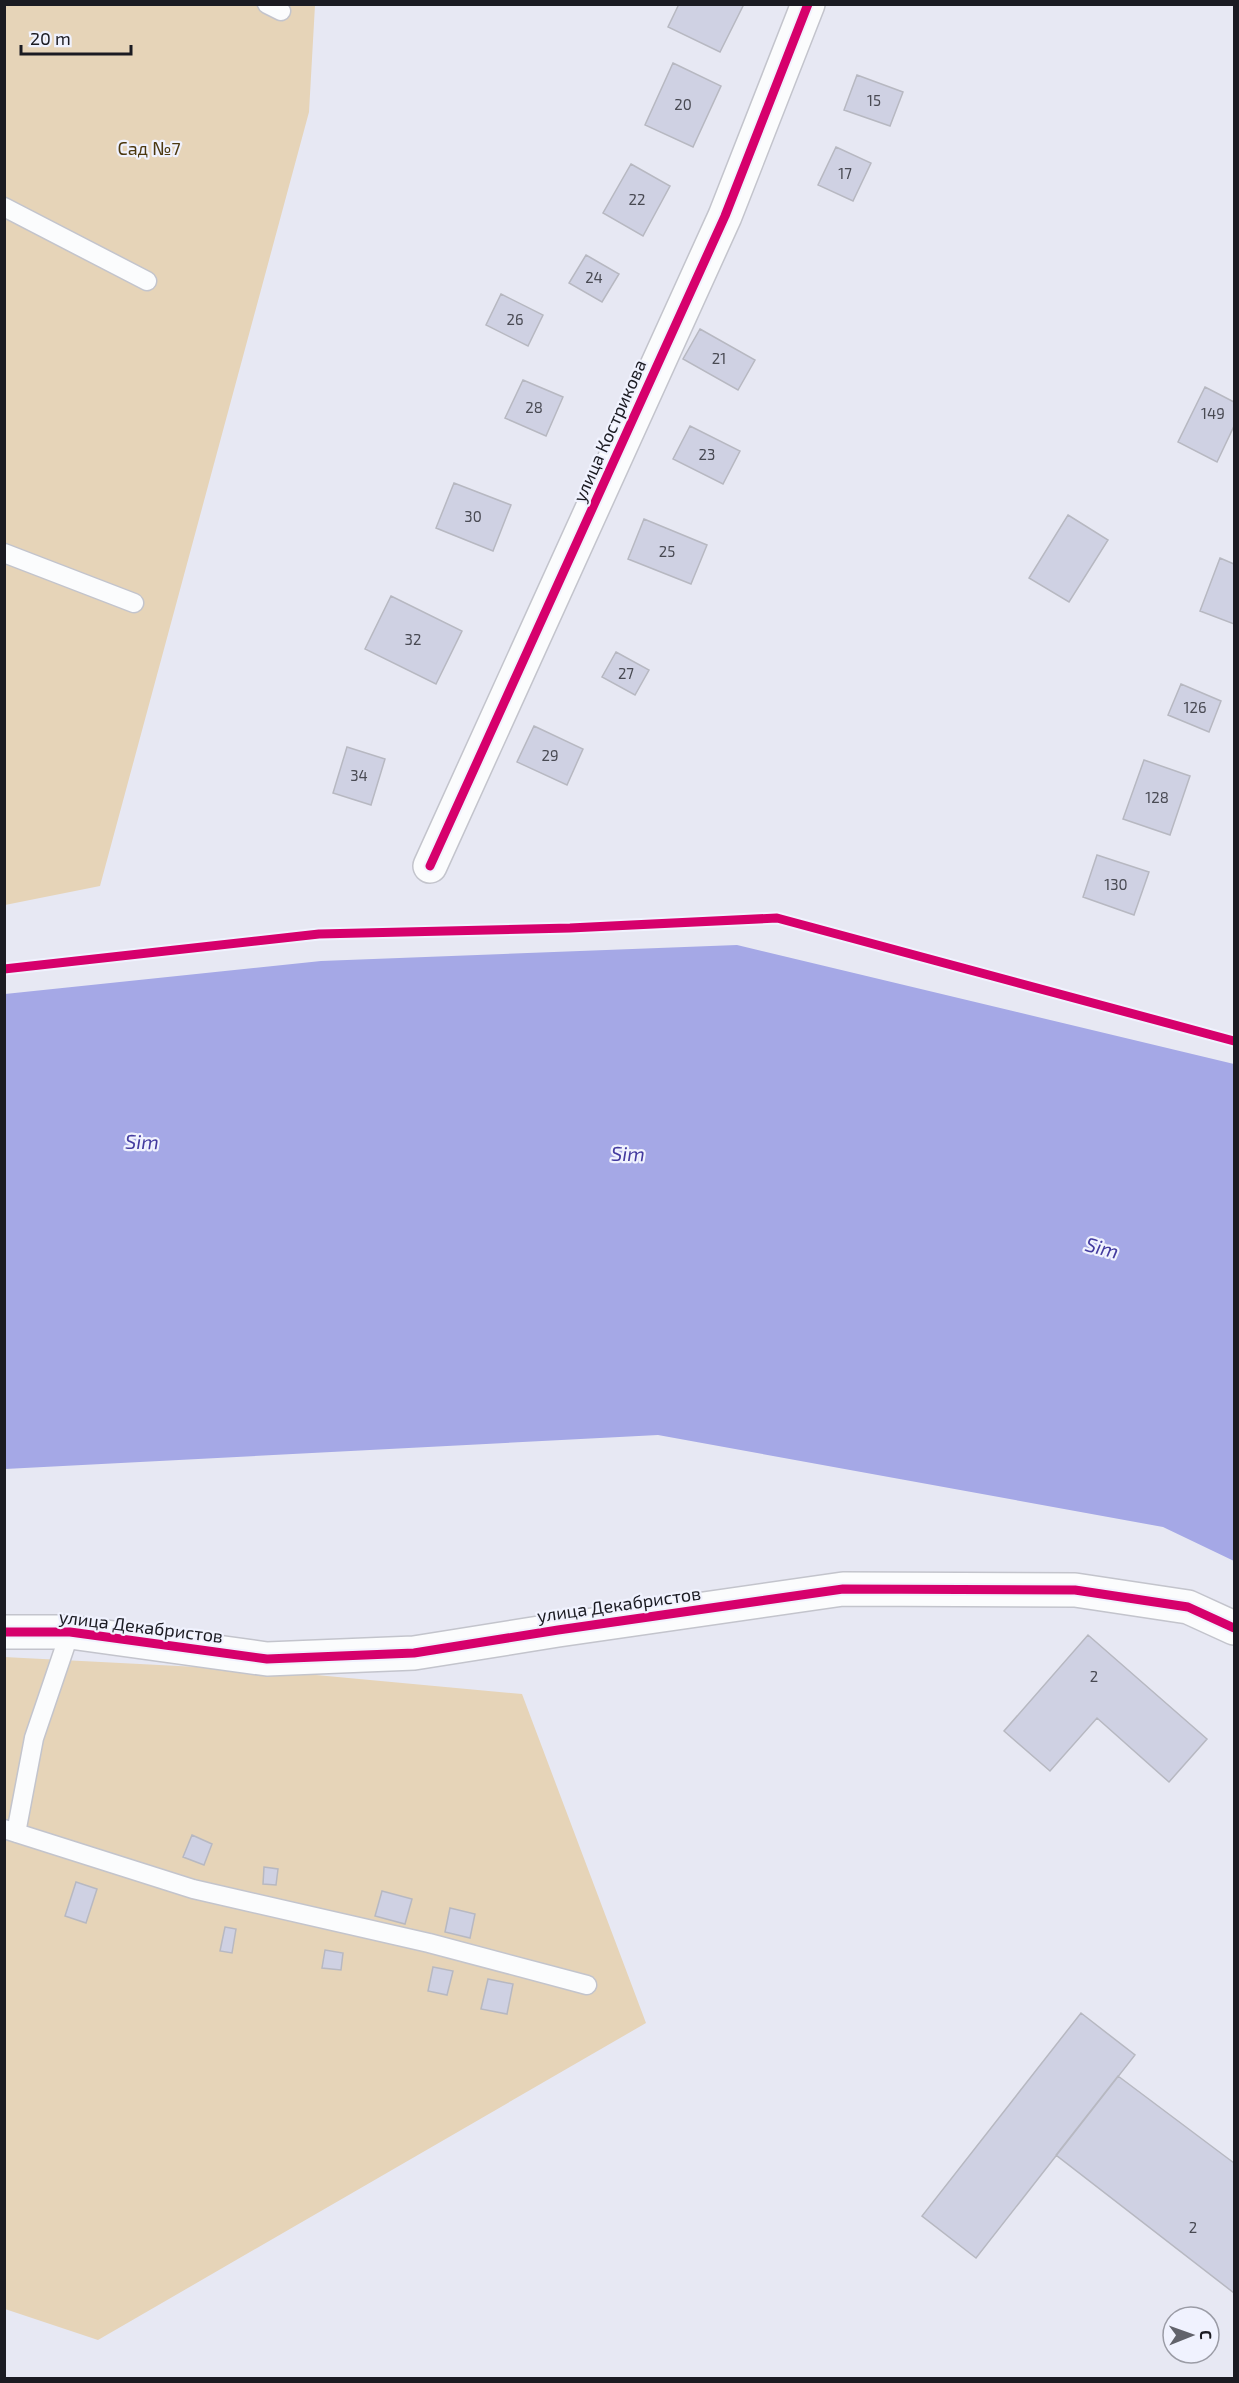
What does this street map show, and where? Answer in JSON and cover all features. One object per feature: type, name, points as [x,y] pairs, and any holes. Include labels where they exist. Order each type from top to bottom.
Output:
[{"type":"street","name":"улица Кострикова","points":[[430,866],[725,216],[808,4]]},
{"type":"street","name":"улица Декабристов","points":[[4,1632],[70,1632],[267,1659],[414,1653],[843,1589],[1075,1590],[1188,1607],[1234,1628]]},
{"type":"lane","points":[[4,207],[147,281]]},
{"type":"lane","points":[[4,553],[134,603]]},
{"type":"lane","points":[[70,1632],[34,1738],[10,1831],[193,1889],[429,1944],[587,1985]]},
{"type":"green space","name":"Сад №7","points":[[5,5],[315,5],[309,112],[100,886],[5,905]]},
{"type":"green space","points":[[4,1657],[273,1671],[522,1694],[646,2023],[98,2340],[5,2309]]},
{"type":"water","name":"Sim","points":[[737,945],[1234,1064],[1234,1561],[1163,1527],[658,1435],[5,1469],[5,994],[321,961]]},
{"type":"building","points":[[679,4],[744,4],[720,52],[668,27]]},
{"type":"building","points":[[673,63],[721,86],[693,147],[645,125]]},
{"type":"building","points":[[857,75],[903,92],[890,126],[844,110]]},
{"type":"building","points":[[836,147],[871,163],[853,201],[818,185]]},
{"type":"building","points":[[631,164],[670,186],[643,236],[603,213]]},
{"type":"building","points":[[586,255],[619,274],[602,302],[569,283]]},
{"type":"building","points":[[501,294],[543,315],[528,346],[486,325]]},
{"type":"building","points":[[700,329],[755,360],[738,390],[683,359]]},
{"type":"building","points":[[523,380],[563,397],[546,436],[505,418]]},
{"type":"building","points":[[1205,387],[1234,402],[1234,426],[1217,462],[1178,442]]},
{"type":"building","points":[[690,426],[740,451],[723,484],[673,459]]},
{"type":"building","points":[[454,483],[511,505],[493,551],[436,528]]},
{"type":"building","points":[[1068,515],[1108,540],[1069,602],[1029,578]]},
{"type":"building","points":[[644,519],[707,545],[691,584],[628,559]]},
{"type":"building","points":[[1220,558],[1234,564],[1234,624],[1200,611]]},
{"type":"building","points":[[391,596],[462,631],[436,684],[365,649]]},
{"type":"building","points":[[616,652],[649,670],[635,695],[602,677]]},
{"type":"building","points":[[1181,684],[1221,701],[1209,732],[1168,715]]},
{"type":"building","points":[[534,726],[583,749],[567,785],[517,762]]},
{"type":"building","points":[[347,747],[385,759],[371,805],[333,793]]},
{"type":"building","points":[[1144,760],[1190,776],[1170,835],[1123,819]]},
{"type":"building","points":[[1097,855],[1149,872],[1134,915],[1083,897]]},
{"type":"building","points":[[1088,1635],[1207,1739],[1169,1782],[1097,1718],[1050,1771],[1004,1731]]},
{"type":"building","points":[[192,1835],[212,1844],[204,1865],[183,1857]]},
{"type":"building","points":[[264,1867],[278,1869],[276,1885],[263,1884]]},
{"type":"building","points":[[76,1882],[97,1889],[86,1923],[65,1916]]},
{"type":"building","points":[[382,1891],[412,1899],[405,1924],[375,1916]]},
{"type":"building","points":[[450,1908],[475,1914],[470,1938],[445,1932]]},
{"type":"building","points":[[225,1927],[236,1929],[232,1953],[220,1951]]},
{"type":"building","points":[[325,1950],[343,1953],[341,1970],[322,1968]]},
{"type":"building","points":[[433,1967],[453,1971],[447,1995],[428,1991]]},
{"type":"building","points":[[488,1979],[513,1984],[507,2014],[481,2009]]},
{"type":"building","points":[[1081,2013],[1135,2055],[976,2258],[922,2216]]},
{"type":"building","points":[[1118,2076],[1234,2163],[1234,2293],[1056,2155]]},
{"type":"cycle path","points":[[430,866],[725,216],[808,4]]},
{"type":"cycle path","points":[[4,969],[319,934],[570,928],[777,918],[1234,1041]]},
{"type":"cycle path","points":[[4,1632],[70,1632],[267,1659],[414,1653],[843,1589],[1075,1590],[1188,1607],[1234,1628]]}]
